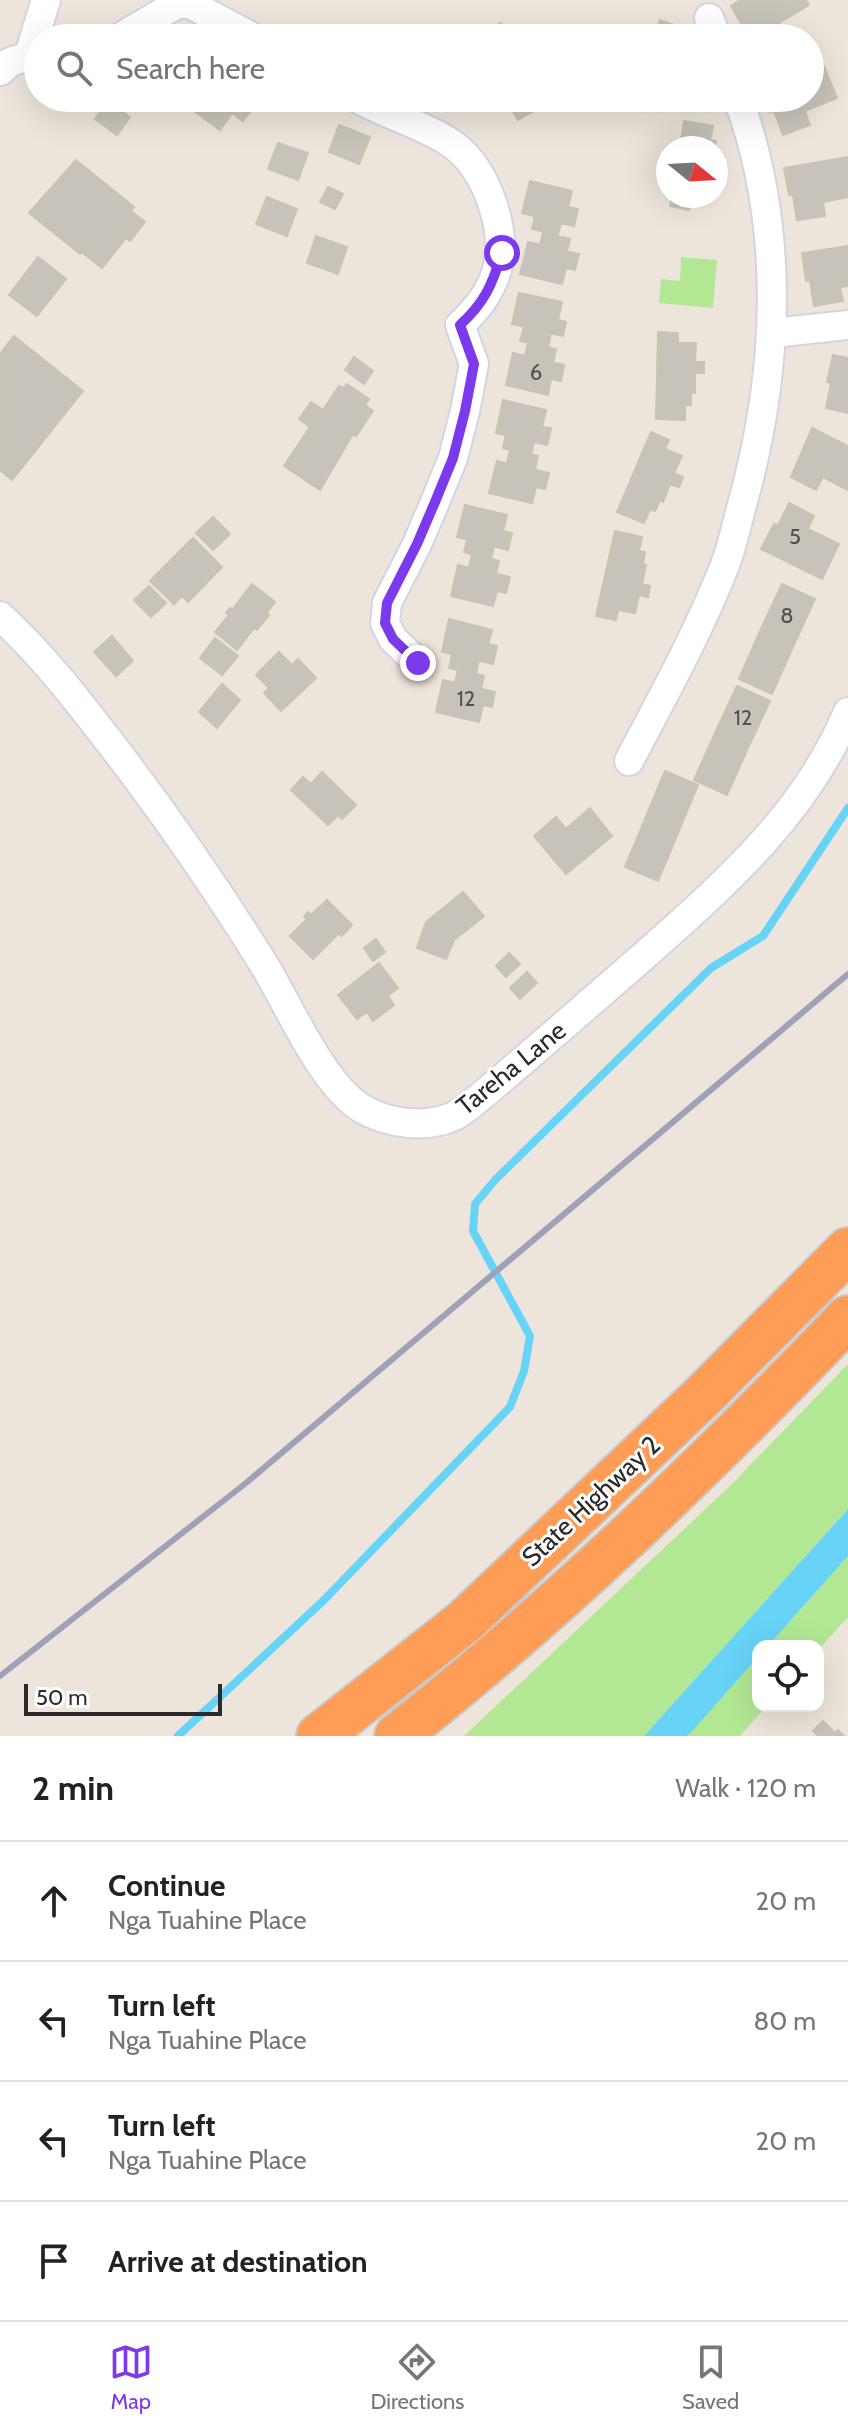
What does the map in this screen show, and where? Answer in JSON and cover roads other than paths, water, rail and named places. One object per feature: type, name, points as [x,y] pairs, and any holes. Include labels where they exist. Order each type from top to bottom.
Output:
[{"type":"highway","name":"State Highway 2","points":[[319,1736],[465,1621],[704,1395],[848,1250]]},
{"type":"highway","name":"State Highway 2","points":[[397,1736],[485,1667],[731,1440],[848,1318]]},
{"type":"street","points":[[40,24],[46,0]]},
{"type":"street","points":[[143,24],[177,4],[190,4],[228,24]]},
{"type":"street","points":[[0,71],[10,62],[24,57]]},
{"type":"street","points":[[387,112],[446,140],[467,156],[485,185],[500,231],[502,253],[493,283],[479,308],[460,325],[474,364],[453,458],[417,544],[387,603],[385,623],[393,639],[418,663]]},
{"type":"street","points":[[629,761],[725,567],[758,443],[770,373],[773,333],[767,221],[753,148],[742,112]]},
{"type":"street","points":[[773,333],[848,325]]},
{"type":"street","name":"Tareha Lane","points":[[0,616],[61,678],[177,831],[264,964],[324,1069],[357,1105],[374,1115],[407,1123],[429,1123],[456,1115],[479,1098],[707,899],[756,853],[780,823],[836,741],[848,712]]},
{"type":"water","points":[[848,1509],[848,1556],[773,1640],[752,1640],[752,1664],[694,1729],[687,1736],[644,1736]]},
{"type":"waterway","points":[[178,1736],[324,1600],[510,1407],[524,1371],[530,1336],[473,1231],[475,1204],[495,1180],[711,968],[763,936],[848,808]]},
{"type":"railway","points":[[0,1676],[246,1483],[848,974]]}]
